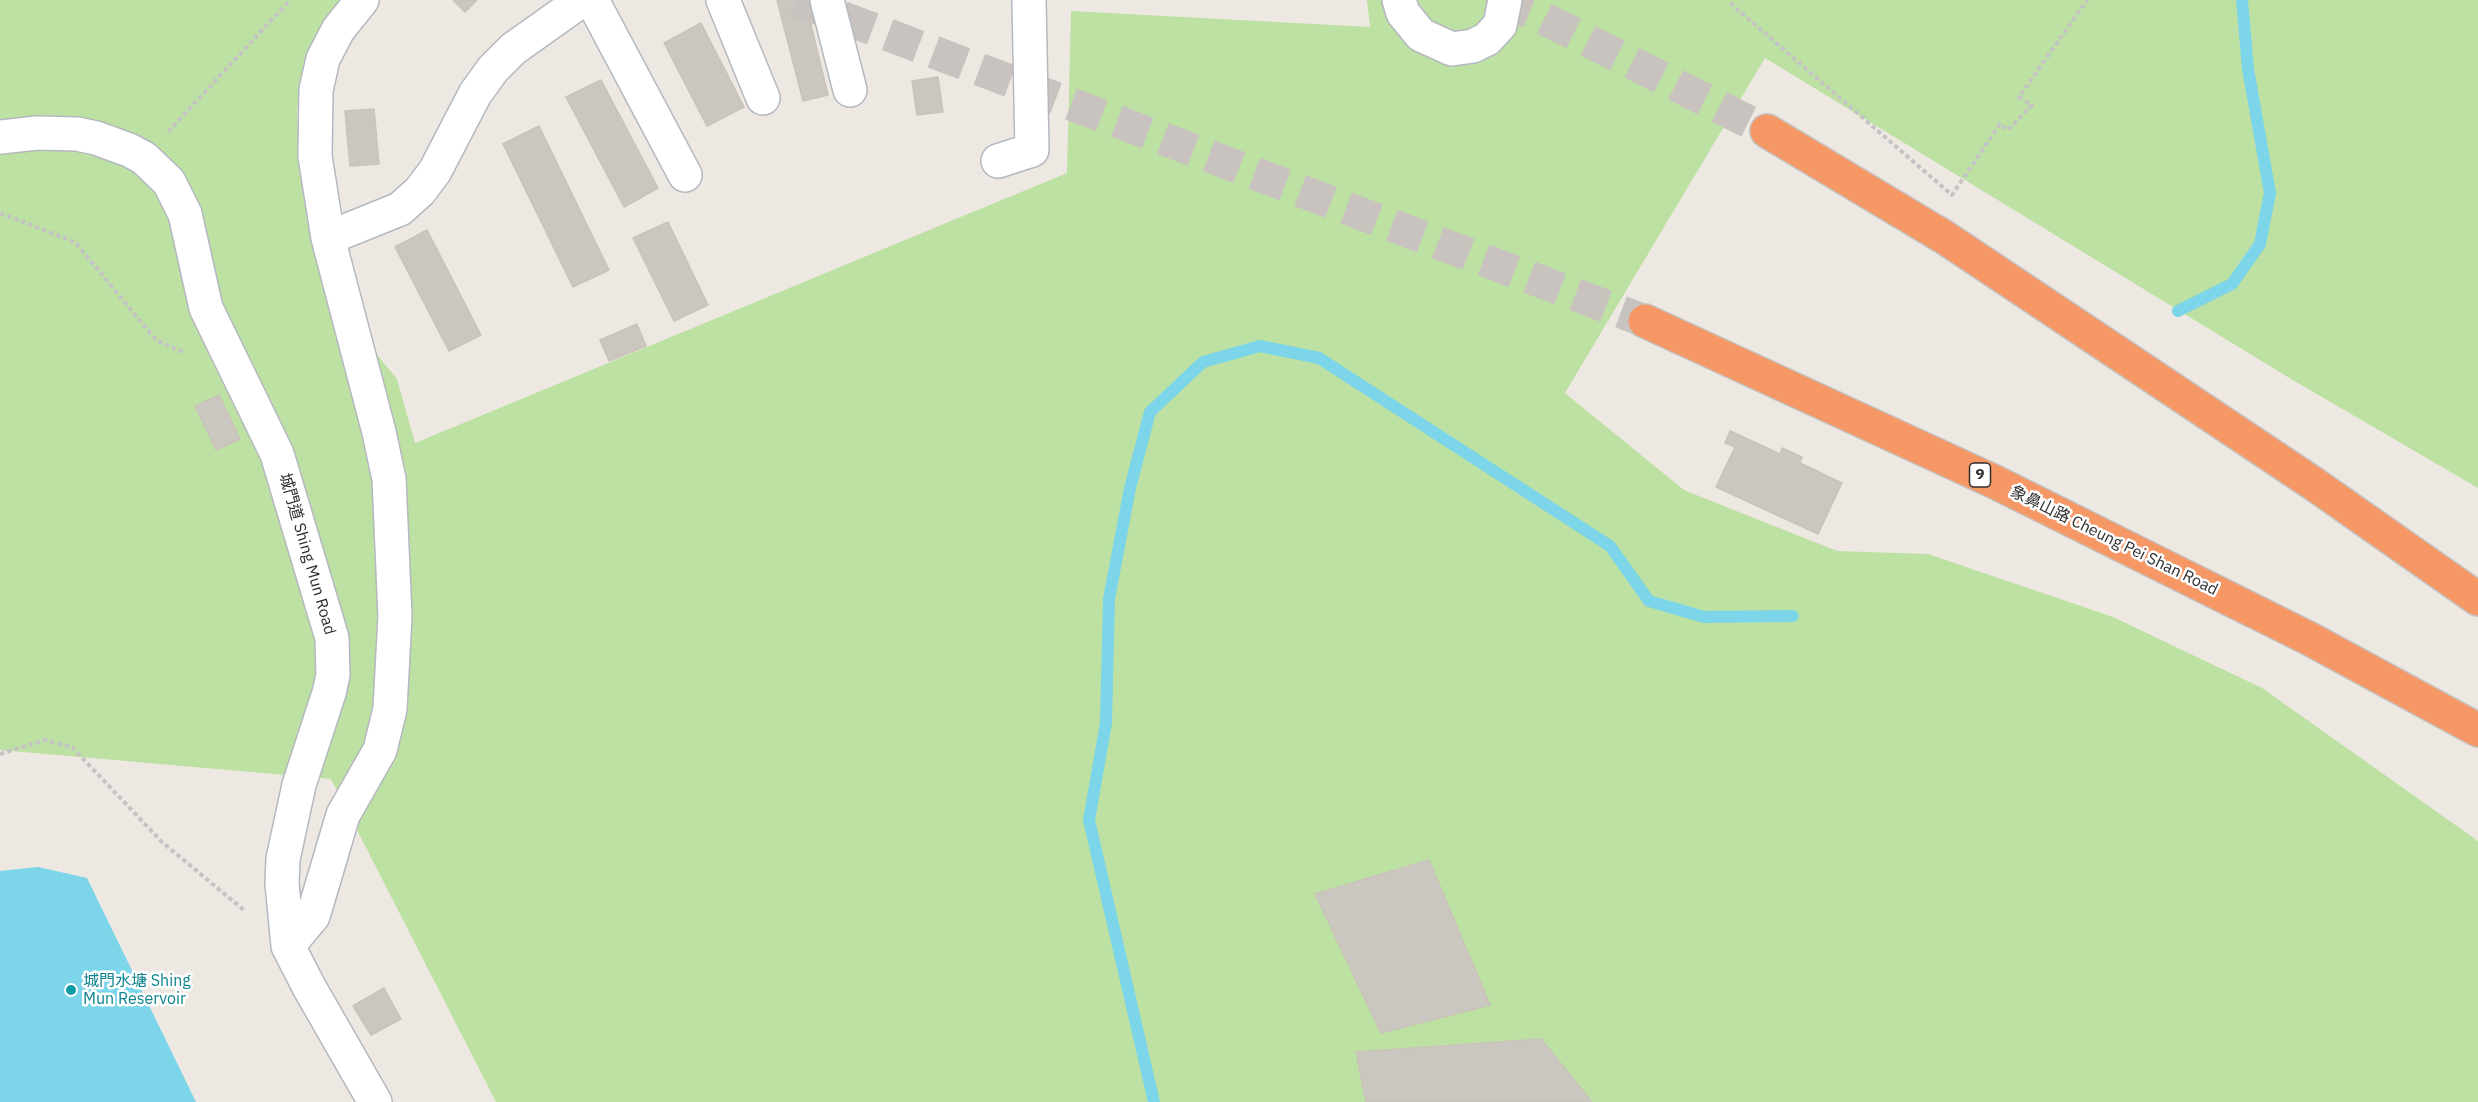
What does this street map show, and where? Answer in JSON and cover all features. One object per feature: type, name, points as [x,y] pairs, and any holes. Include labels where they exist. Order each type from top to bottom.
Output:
[{"type":"highway","points":[[1767,131],[1944,237],[2305,478],[2478,599]]},
{"type":"highway","name":"象鼻山路 Cheung Pei Shan Road","points":[[1645,321],[1995,482],[2310,639],[2478,730]]},
{"type":"lane","points":[[288,946],[313,916],[343,815],[380,750],[390,709],[395,616],[389,479],[379,432],[328,238],[315,156],[316,90],[323,59],[338,30],[362,0]]},
{"type":"lane","points":[[328,238],[400,209],[420,191],[435,171],[475,94],[493,69],[513,49],[582,0]]},
{"type":"lane","points":[[592,0],[685,175]]},
{"type":"lane","points":[[723,0],[763,98]]},
{"type":"lane","points":[[827,0],[849,90]]},
{"type":"lane","points":[[998,160],[1032,150],[1029,0]]},
{"type":"lane","points":[[1399,0],[1403,13],[1421,35],[1452,49],[1473,46],[1487,39],[1500,24],[1505,0]]},
{"type":"lane","name":"城門道 Shing Mun Road","points":[[0,137],[48,133],[77,134],[113,143],[144,158],[169,182],[185,214],[207,308],[277,454],[332,638],[333,675],[294,804],[283,859],[282,883],[288,946],[375,1102]]},
{"type":"path","points":[[144,158],[290,0]]},
{"type":"path","points":[[1730,3],[1952,195],[2000,124],[2008,130],[2032,105],[2019,97],[2087,0]]},
{"type":"path","points":[[0,213],[75,242],[156,340]]},
{"type":"path","points":[[0,753],[44,740],[72,747],[162,842],[288,946]]},
{"type":"green space","points":[[0,0],[340,0],[310,50],[297,109],[300,174],[312,243],[342,358],[373,350],[397,379],[415,443],[1067,173],[1071,11],[1370,27],[1367,0],[2478,0],[2478,488],[2291,379],[1765,58],[1565,393],[1684,490],[1837,551],[1928,554],[2113,617],[2262,688],[2478,841],[2478,1102],[496,1102],[331,779],[0,750]]},
{"type":"water","name":"城門水塘 Shing Mun Reservoir","points":[[38,867],[87,878],[196,1102],[0,1102],[0,871]]},
{"type":"building","points":[[453,0],[477,0],[465,12]]},
{"type":"building","points":[[777,0],[805,0],[828,95],[803,101]]},
{"type":"building","points":[[701,23],[744,107],[707,126],[664,43]]},
{"type":"building","points":[[938,77],[943,112],[917,115],[912,81]]},
{"type":"building","points":[[601,80],[658,188],[624,207],[566,97]]},
{"type":"building","points":[[374,109],[379,164],[350,166],[345,111]]},
{"type":"building","points":[[539,126],[609,270],[573,287],[503,144]]},
{"type":"building","points":[[668,222],[708,305],[674,321],[633,238]]},
{"type":"building","points":[[427,230],[481,335],[449,351],[395,247]]},
{"type":"building","points":[[637,324],[646,346],[609,361],[600,340]]},
{"type":"building","points":[[219,395],[240,439],[216,450],[195,406]]},
{"type":"building","points":[[1730,431],[1780,454],[1782,448],[1802,457],[1800,463],[1842,483],[1818,534],[1716,487],[1735,447],[1725,443]]},
{"type":"building","points":[[1429,860],[1490,1005],[1381,1033],[1315,894]]},
{"type":"building","points":[[384,988],[401,1019],[371,1035],[353,1006]]},
{"type":"building","points":[[1541,1039],[1592,1102],[1366,1102],[1356,1052]]},
{"type":"waterway","points":[[2178,311],[2232,284],[2260,244],[2270,193],[2248,69],[2242,0]]},
{"type":"waterway","points":[[1154,1102],[1089,820],[1106,723],[1109,599],[1130,488],[1150,412],[1203,362],[1260,346],[1319,358],[1610,546],[1649,601],[1704,617],[1793,616]]},
{"type":"tunnel","points":[[796,0],[1645,321]]},
{"type":"tunnel","points":[[1499,0],[1539,16],[1767,131]]},
{"type":"place","name":"城門水塘 Shing Mun Reservoir","points":[[71,990]]}]
